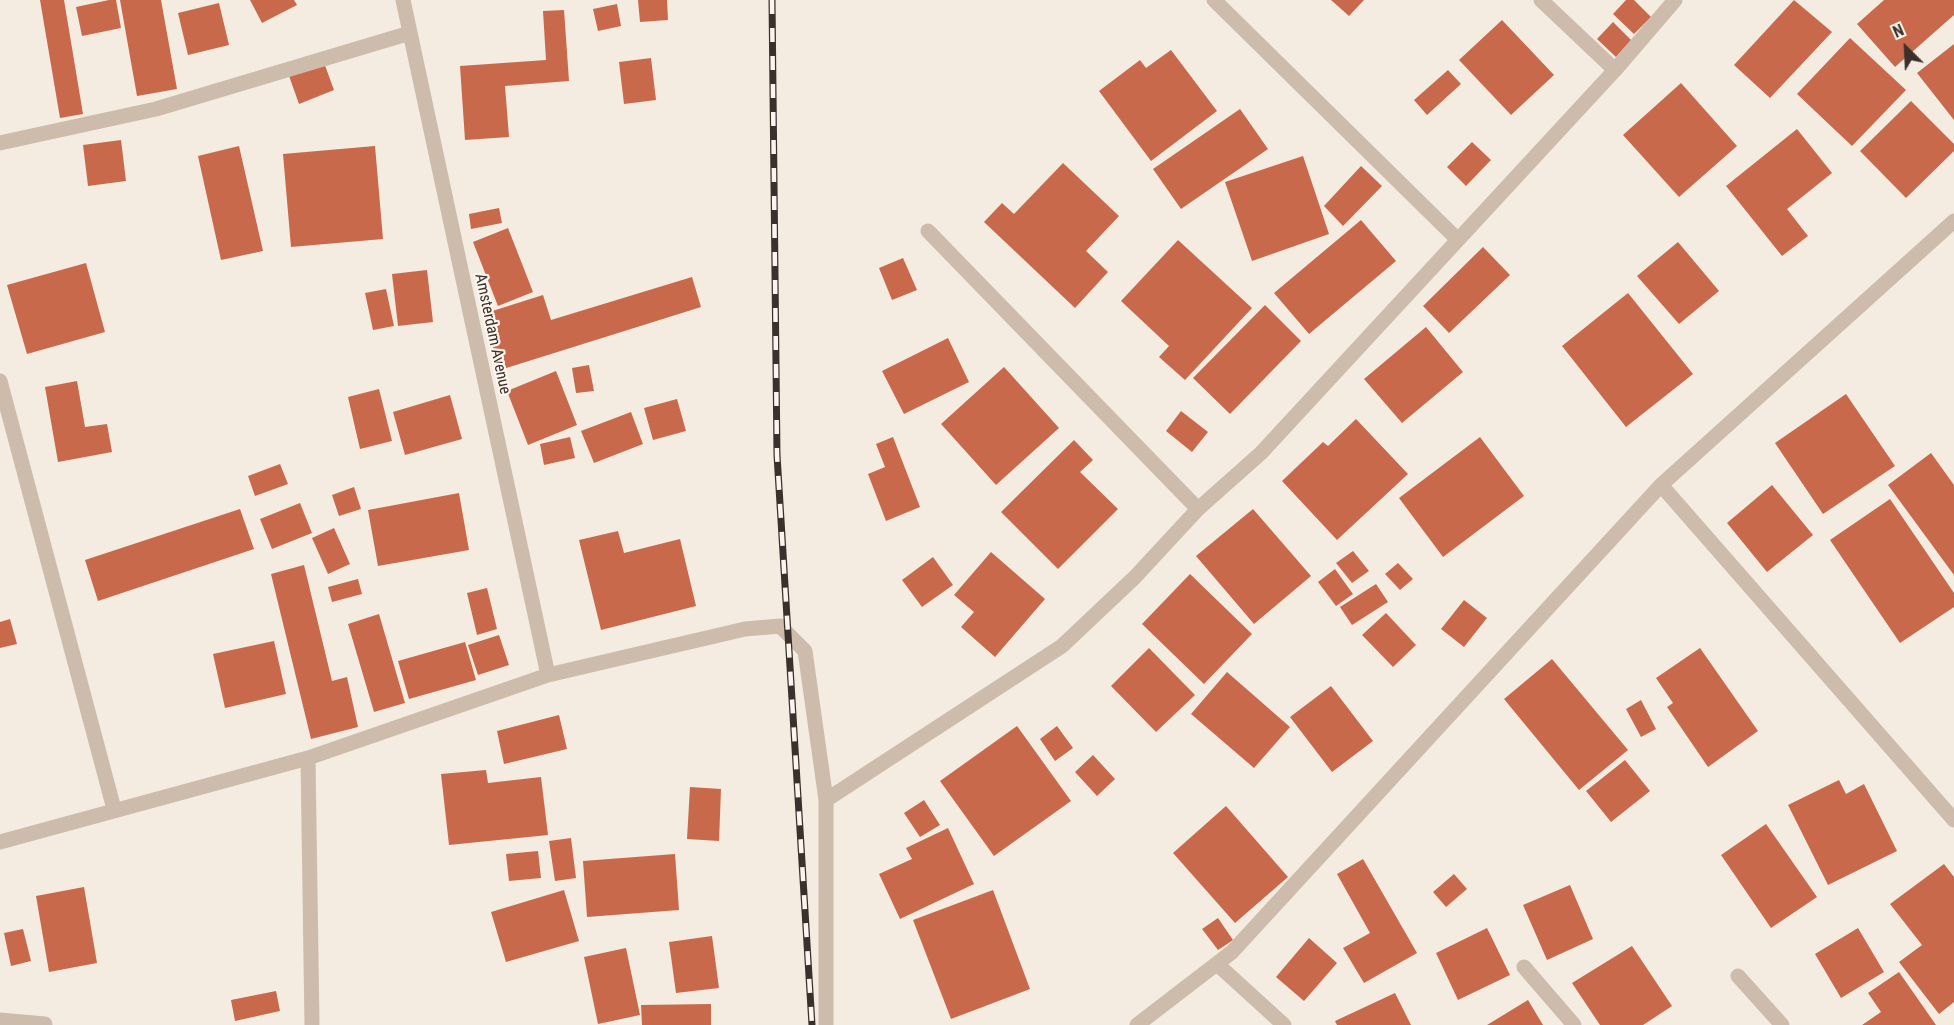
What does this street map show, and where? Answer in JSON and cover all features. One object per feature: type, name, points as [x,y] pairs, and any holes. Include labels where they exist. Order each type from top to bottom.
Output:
[{"type":"street","name":"Amsterdam Avenue","points":[[403,0],[548,675]]},
{"type":"street","points":[[1214,0],[1457,239]]},
{"type":"street","points":[[1541,0],[1616,70]]},
{"type":"street","points":[[825,800],[1062,646],[1135,578],[1198,509],[1261,453],[1616,70],[1675,0]]},
{"type":"street","points":[[0,143],[156,110],[410,33]]},
{"type":"street","points":[[1137,1025],[1232,952],[1661,485],[1954,221]]},
{"type":"street","points":[[928,231],[1198,509]]},
{"type":"street","points":[[0,381],[114,809]]},
{"type":"street","points":[[1661,485],[1954,820]]},
{"type":"street","points":[[0,842],[114,809],[308,758],[548,675],[745,629],[780,626],[805,651],[825,800],[826,1025]]},
{"type":"street","points":[[308,758],[312,1025]]},
{"type":"street","points":[[1217,963],[1284,1025]]},
{"type":"street","points":[[1524,967],[1574,1025]]},
{"type":"street","points":[[1738,976],[1782,1025]]},
{"type":"street","points":[[0,1020],[45,1024]]},
{"type":"building","points":[[40,0],[64,0],[83,114],[60,118]]},
{"type":"building","points":[[116,0],[121,28],[82,36],[76,7]]},
{"type":"building","points":[[120,0],[161,0],[177,89],[137,96]]},
{"type":"building","points":[[250,0],[294,0],[297,5],[262,23]]},
{"type":"building","points":[[638,0],[667,0],[668,20],[640,22]]},
{"type":"building","points":[[1331,0],[1364,0],[1349,16]]},
{"type":"building","points":[[1626,0],[1634,0],[1651,17],[1634,34],[1613,14]]},
{"type":"building","points":[[1794,0],[1832,32],[1770,98],[1734,65]]},
{"type":"building","points":[[1884,0],[1954,0],[1954,15],[1895,67],[1857,24]]},
{"type":"building","points":[[219,3],[229,45],[188,55],[178,13]]},
{"type":"building","points":[[617,4],[621,26],[598,31],[593,9]]},
{"type":"building","points":[[564,10],[569,81],[505,86],[509,137],[465,140],[460,66],[546,60],[543,11]]},
{"type":"building","points":[[1502,20],[1554,75],[1511,115],[1459,60]]},
{"type":"building","points":[[1613,22],[1631,40],[1616,57],[1597,39]]},
{"type":"building","points":[[1850,38],[1906,90],[1852,146],[1797,94]]},
{"type":"building","points":[[1954,44],[1954,120],[1917,73]]},
{"type":"building","points":[[1171,50],[1217,111],[1151,161],[1099,91],[1140,60],[1146,68]]},
{"type":"building","points":[[651,58],[656,100],[624,104],[619,62]]},
{"type":"building","points":[[323,60],[334,90],[299,104],[288,73]]},
{"type":"building","points":[[1448,70],[1461,84],[1427,115],[1414,100]]},
{"type":"building","points":[[1681,83],[1737,146],[1679,197],[1623,135]]},
{"type":"building","points":[[1911,101],[1954,144],[1954,151],[1906,198],[1860,151]]},
{"type":"building","points":[[1240,109],[1268,149],[1181,209],[1153,169]]},
{"type":"building","points":[[1797,129],[1832,173],[1787,209],[1808,236],[1782,256],[1726,186]]},
{"type":"building","points":[[121,140],[126,181],[88,186],[83,145]]},
{"type":"building","points":[[1472,142],[1491,160],[1466,186],[1447,167]]},
{"type":"building","points":[[239,146],[263,251],[221,260],[198,156]]},
{"type":"building","points":[[375,146],[383,239],[291,247],[283,154]]},
{"type":"building","points":[[1303,156],[1329,234],[1252,261],[1225,182]]},
{"type":"building","points":[[1063,163],[1119,216],[1086,251],[1108,272],[1075,308],[984,222],[1002,203],[1014,214]]},
{"type":"building","points":[[1361,166],[1382,186],[1343,226],[1324,206]]},
{"type":"building","points":[[499,208],[502,223],[471,229],[469,214]]},
{"type":"building","points":[[1361,220],[1396,261],[1309,334],[1274,293]]},
{"type":"building","points":[[508,228],[533,292],[498,306],[473,242]]},
{"type":"building","points":[[1178,240],[1252,308],[1185,380],[1159,357],[1169,346],[1121,301]]},
{"type":"building","points":[[1678,242],[1719,291],[1679,324],[1637,276]]},
{"type":"building","points":[[1483,247],[1510,275],[1449,333],[1423,306]]},
{"type":"building","points":[[903,258],[917,290],[892,300],[879,268]]},
{"type":"building","points":[[86,263],[105,332],[27,354],[7,285]]},
{"type":"building","points":[[427,270],[433,322],[398,326],[392,274]]},
{"type":"building","points":[[692,277],[701,307],[500,370],[483,314],[543,295],[551,320]]},
{"type":"building","points":[[386,289],[394,326],[373,330],[365,293]]},
{"type":"building","points":[[1628,293],[1693,374],[1626,427],[1562,346]]},
{"type":"building","points":[[1265,305],[1301,341],[1230,414],[1193,378]]},
{"type":"building","points":[[1426,327],[1463,372],[1402,423],[1364,379]]},
{"type":"building","points":[[948,338],[969,382],[904,414],[882,371]]},
{"type":"building","points":[[589,365],[594,391],[576,393],[572,368]]},
{"type":"building","points":[[1004,367],[1059,428],[996,485],[941,424]]},
{"type":"building","points":[[556,371],[577,425],[528,445],[507,391]]},
{"type":"building","points":[[77,381],[85,427],[107,424],[112,452],[58,462],[45,387]]},
{"type":"building","points":[[379,389],[392,441],[360,449],[348,397]]},
{"type":"building","points":[[1846,394],[1895,466],[1823,514],[1775,443]]},
{"type":"building","points":[[450,395],[462,439],[405,455],[393,412]]},
{"type":"building","points":[[677,399],[686,431],[653,440],[644,408]]},
{"type":"building","points":[[1181,411],[1208,432],[1192,452],[1166,431]]},
{"type":"building","points":[[631,412],[643,444],[594,463],[581,431]]},
{"type":"building","points":[[1356,419],[1408,474],[1337,540],[1282,481],[1323,442],[1328,446]]},
{"type":"building","points":[[570,437],[575,458],[544,465],[540,444]]},
{"type":"building","points":[[893,437],[920,507],[886,521],[868,474],[885,467],[876,444]]},
{"type":"building","points":[[1480,437],[1524,496],[1443,557],[1399,498]]},
{"type":"building","points":[[1074,440],[1093,460],[1080,472],[1118,509],[1058,569],[1001,512]]},
{"type":"building","points":[[1931,453],[1954,485],[1954,575],[1888,485]]},
{"type":"building","points":[[280,464],[288,484],[255,496],[248,476]]},
{"type":"building","points":[[1772,485],[1813,535],[1767,572],[1727,523]]},
{"type":"building","points":[[354,487],[361,509],[339,516],[332,495]]},
{"type":"building","points":[[459,493],[469,550],[378,566],[368,510]]},
{"type":"building","points":[[1890,499],[1954,593],[1954,607],[1900,643],[1830,540]]},
{"type":"building","points":[[300,503],[312,533],[272,549],[260,519]]},
{"type":"building","points":[[240,509],[254,549],[98,601],[85,560]]},
{"type":"building","points":[[1253,509],[1311,576],[1254,624],[1196,556]]},
{"type":"building","points":[[334,528],[350,564],[328,574],[312,538]]},
{"type":"building","points":[[618,531],[624,553],[680,539],[696,606],[601,630],[579,540]]},
{"type":"building","points":[[1353,551],[1369,571],[1352,583],[1336,563]]},
{"type":"building","points":[[991,552],[1045,599],[995,657],[961,627],[974,612],[954,595]]},
{"type":"building","points":[[933,557],[953,585],[922,607],[902,580]]},
{"type":"building","points":[[1398,563],[1413,579],[1400,590],[1385,574]]},
{"type":"building","points":[[304,565],[332,681],[347,677],[358,727],[311,739],[271,574]]},
{"type":"building","points":[[1335,569],[1353,594],[1336,606],[1318,582]]},
{"type":"building","points":[[1190,574],[1252,634],[1204,684],[1142,624]]},
{"type":"building","points":[[358,579],[362,594],[332,602],[328,587]]},
{"type":"building","points":[[1376,584],[1388,602],[1352,625],[1340,607]]},
{"type":"building","points":[[487,588],[497,629],[477,635],[467,593]]},
{"type":"building","points":[[1464,600],[1487,618],[1464,647],[1441,629]]},
{"type":"building","points":[[1386,613],[1416,645],[1393,667],[1362,635]]},
{"type":"building","points":[[379,614],[405,703],[374,712],[348,624]]},
{"type":"building","points":[[10,619],[17,644],[0,648],[0,622]]},
{"type":"building","points":[[499,635],[509,665],[478,675],[468,645]]},
{"type":"building","points":[[274,641],[286,694],[225,708],[213,654]]},
{"type":"building","points":[[465,642],[476,680],[409,699],[398,661]]},
{"type":"building","points":[[1149,648],[1195,695],[1156,732],[1111,686]]},
{"type":"building","points":[[1700,648],[1758,731],[1708,767],[1667,707],[1673,703],[1656,678]]},
{"type":"building","points":[[1552,659],[1628,750],[1579,790],[1504,699]]},
{"type":"building","points":[[1227,672],[1290,727],[1254,768],[1191,714]]},
{"type":"building","points":[[1331,686],[1373,741],[1332,772],[1290,717]]},
{"type":"building","points":[[1641,700],[1656,729],[1641,737],[1626,709]]},
{"type":"building","points":[[559,715],[567,749],[504,764],[497,731]]},
{"type":"building","points":[[1017,726],[1071,801],[994,856],[940,781]]},
{"type":"building","points":[[1057,726],[1073,748],[1055,761],[1040,739]]},
{"type":"building","points":[[1093,755],[1115,779],[1097,796],[1075,772]]},
{"type":"building","points":[[1625,760],[1650,791],[1611,822],[1586,791]]},
{"type":"building","points":[[486,770],[488,783],[541,777],[548,835],[449,845],[441,774]]},
{"type":"building","points":[[1839,780],[1846,794],[1864,784],[1897,851],[1828,885],[1788,805]]},
{"type":"building","points":[[690,787],[721,789],[719,841],[687,839]]},
{"type":"building","points":[[924,800],[940,825],[920,837],[904,813]]},
{"type":"building","points":[[1226,806],[1288,877],[1235,923],[1173,853]]},
{"type":"building","points":[[1766,824],[1817,897],[1771,928],[1721,855]]},
{"type":"building","points":[[948,828],[974,884],[900,919],[879,874],[912,859],[906,848]]},
{"type":"building","points":[[571,838],[576,878],[555,881],[549,841]]},
{"type":"building","points":[[538,851],[541,878],[509,881],[506,854]]},
{"type":"building","points":[[675,854],[679,910],[587,917],[583,861]]},
{"type":"building","points":[[1363,859],[1417,953],[1364,983],[1343,948],[1370,933],[1337,874]]},
{"type":"building","points":[[1944,864],[1954,877],[1954,1002],[1939,1014],[1899,962],[1922,945],[1890,904]]},
{"type":"building","points":[[1454,874],[1467,889],[1446,907],[1433,892]]},
{"type":"building","points":[[1570,885],[1593,939],[1547,960],[1523,905]]},
{"type":"building","points":[[84,887],[97,963],[49,972],[36,896]]},
{"type":"building","points":[[564,890],[579,941],[506,962],[491,912]]},
{"type":"building","points":[[993,890],[1030,989],[951,1019],[913,920]]},
{"type":"building","points":[[1218,918],[1233,940],[1218,950],[1202,929]]},
{"type":"building","points":[[1487,928],[1510,975],[1458,1000],[1436,953]]},
{"type":"building","points":[[1858,928],[1884,972],[1841,998],[1815,954]]},
{"type":"building","points":[[23,929],[31,961],[11,966],[4,933]]},
{"type":"building","points":[[712,936],[719,988],[676,993],[669,942]]},
{"type":"building","points":[[1309,938],[1337,963],[1304,1001],[1276,977]]},
{"type":"building","points":[[1632,946],[1672,1006],[1643,1025],[1600,1025],[1572,983]]},
{"type":"building","points":[[626,948],[640,1015],[598,1024],[584,957]]},
{"type":"building","points":[[1899,972],[1936,1025],[1862,1025],[1881,1012],[1868,993]]},
{"type":"building","points":[[276,991],[280,1011],[235,1021],[231,1000]]},
{"type":"building","points":[[1395,993],[1411,1025],[1337,1025],[1335,1021]]},
{"type":"building","points":[[1528,1000],[1543,1025],[1487,1025]]},
{"type":"building","points":[[711,1004],[711,1025],[642,1025],[641,1005]]},
{"type":"railway","points":[[772,0],[777,455],[812,1025]]}]
